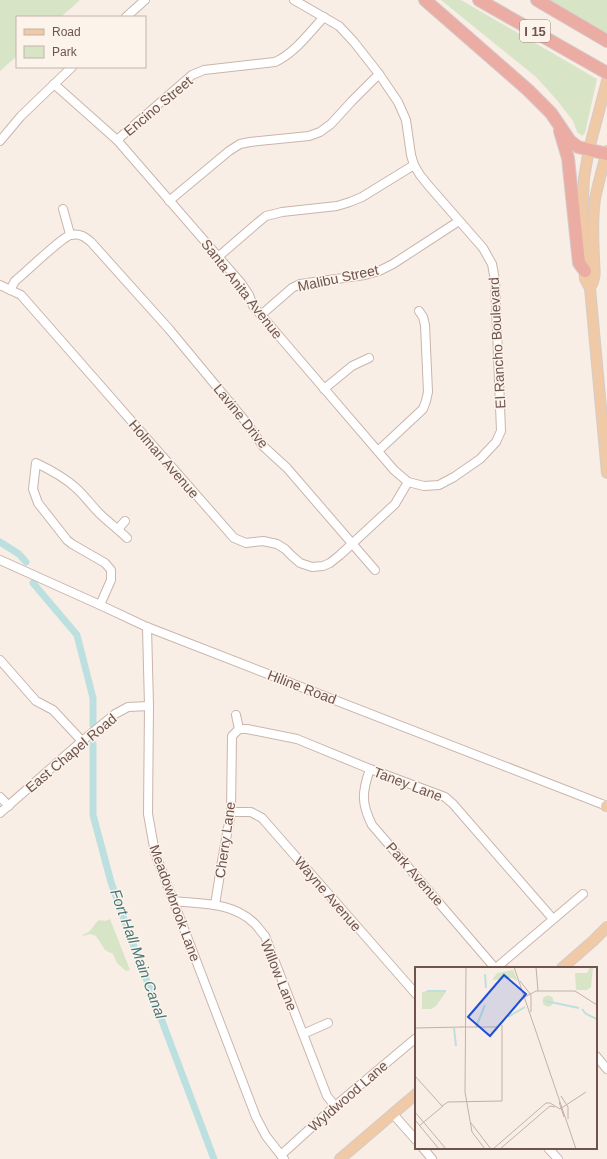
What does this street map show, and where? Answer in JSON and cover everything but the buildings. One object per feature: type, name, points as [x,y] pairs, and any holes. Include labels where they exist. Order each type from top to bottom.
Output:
[{"type":"highway","points":[[425,0],[528,90],[551,113],[570,141],[578,147],[607,153]]},
{"type":"highway","name":"I 15","points":[[479,0],[607,73]]},
{"type":"highway","name":"I 15","points":[[537,0],[603,38]]},
{"type":"highway","points":[[558,124],[568,158],[579,263],[585,271]]},
{"type":"main road","points":[[607,81],[589,149],[582,198],[585,279],[590,288],[604,422],[607,473]]},
{"type":"main road","points":[[590,288],[594,282],[595,274],[594,213],[598,186],[607,153]]},
{"type":"main road","points":[[563,967],[607,927]]},
{"type":"main road","points":[[340,1159],[415,1095]]},
{"type":"street","points":[[127,16],[145,0]]},
{"type":"street","name":"El Rancho Boulevard","points":[[294,0],[339,26],[380,74],[398,102],[406,120],[411,155],[414,165],[420,175],[483,248],[492,264],[495,280],[501,431],[496,442],[480,459],[440,485],[424,486],[408,482]]},
{"type":"street","name":"Encino Street","points":[[117,140],[192,75],[204,70],[275,62],[294,50],[324,17]]},
{"type":"street","points":[[0,141],[22,116],[71,68]]},
{"type":"street","points":[[169,201],[229,151],[240,144],[309,136],[320,132],[332,124],[352,101],[380,74]]},
{"type":"street","name":"Santa Anita Avenue","points":[[54,84],[117,140],[245,289],[253,306],[394,470],[408,482]]},
{"type":"street","points":[[218,257],[266,216],[282,212],[337,206],[350,202],[362,197],[414,165]]},
{"type":"street","points":[[10,290],[15,281],[61,240],[70,234],[63,209]]},
{"type":"street","name":"Malibu Street","points":[[261,315],[292,288],[300,284],[365,275],[379,271],[399,260],[459,221]]},
{"type":"street","name":"Lavine Drive","points":[[70,234],[82,235],[92,242],[169,329],[246,422],[263,446],[287,468],[375,570]]},
{"type":"street","name":"Holman Avenue","points":[[0,285],[21,295],[234,538],[246,543],[263,541],[277,544],[285,548],[300,563],[312,567],[323,566],[330,563],[352,544]]},
{"type":"street","points":[[378,451],[423,409],[426,401],[428,392],[425,325],[423,317],[419,311]]},
{"type":"street","points":[[324,389],[352,366],[369,358]]},
{"type":"street","points":[[100,605],[111,580],[111,570],[105,563],[67,540],[38,503],[33,489],[36,463],[66,479],[105,519],[127,538]]},
{"type":"street","points":[[352,544],[395,504],[408,482]]},
{"type":"street","points":[[118,529],[125,521]]},
{"type":"street","name":"Hiline Road","points":[[0,560],[147,627],[607,806]]},
{"type":"street","name":"Meadowbrook Lane","points":[[147,627],[149,706],[148,814],[155,853],[256,1116],[266,1136],[283,1157]]},
{"type":"street","points":[[0,660],[36,701],[53,710],[82,741]]},
{"type":"street","name":"East Chapel Road","points":[[0,813],[115,714],[128,707],[149,706]]},
{"type":"street","points":[[236,715],[239,729]]},
{"type":"street","name":"Taney Lane","points":[[239,729],[247,729],[296,739],[445,797],[453,804],[553,919]]},
{"type":"street","name":"Cherry Lane","points":[[216,905],[231,812],[232,736],[239,729]]},
{"type":"street","name":"Park Avenue","points":[[370,769],[365,784],[363,798],[366,812],[372,825],[494,967]]},
{"type":"street","points":[[0,797],[9,806]]},
{"type":"street","name":"Wayne Avenue","points":[[231,812],[251,812],[262,818],[415,993]]},
{"type":"street","points":[[496,967],[583,894]]},
{"type":"street","name":"Willow Lane","points":[[173,901],[227,907],[240,913],[255,924],[264,936],[327,1096],[336,1106]]},
{"type":"street","points":[[303,1034],[328,1023]]},
{"type":"street","name":"Wyldwood Lane","points":[[283,1157],[336,1106],[415,1039]]},
{"type":"street","points":[[597,1057],[607,1069]]},
{"type":"street","points":[[393,1114],[415,1139]]},
{"type":"street","points":[[424,1149],[432,1159]]},
{"type":"street","points":[[549,1149],[558,1159]]},
{"type":"green space","points":[[0,0],[80,0],[62,16],[16,16],[16,57],[0,71]]},
{"type":"green space","points":[[441,0],[461,0],[597,79],[585,133],[582,136],[577,132],[573,121],[536,77]]},
{"type":"green space","points":[[548,0],[607,0],[607,33]]},
{"type":"green space","points":[[110,919],[130,970],[126,971],[117,963],[113,954],[105,950],[96,936],[90,934],[82,935],[86,934],[99,920],[105,921]]},
{"type":"waterway","name":"Fort Hall Main Canal","points":[[0,542],[19,554],[26,562]]},
{"type":"waterway","name":"Fort Hall Main Canal","points":[[33,583],[77,635],[93,698],[93,725]]},
{"type":"waterway","name":"Fort Hall Main Canal","points":[[93,744],[93,815],[111,882],[214,1159]]}]
